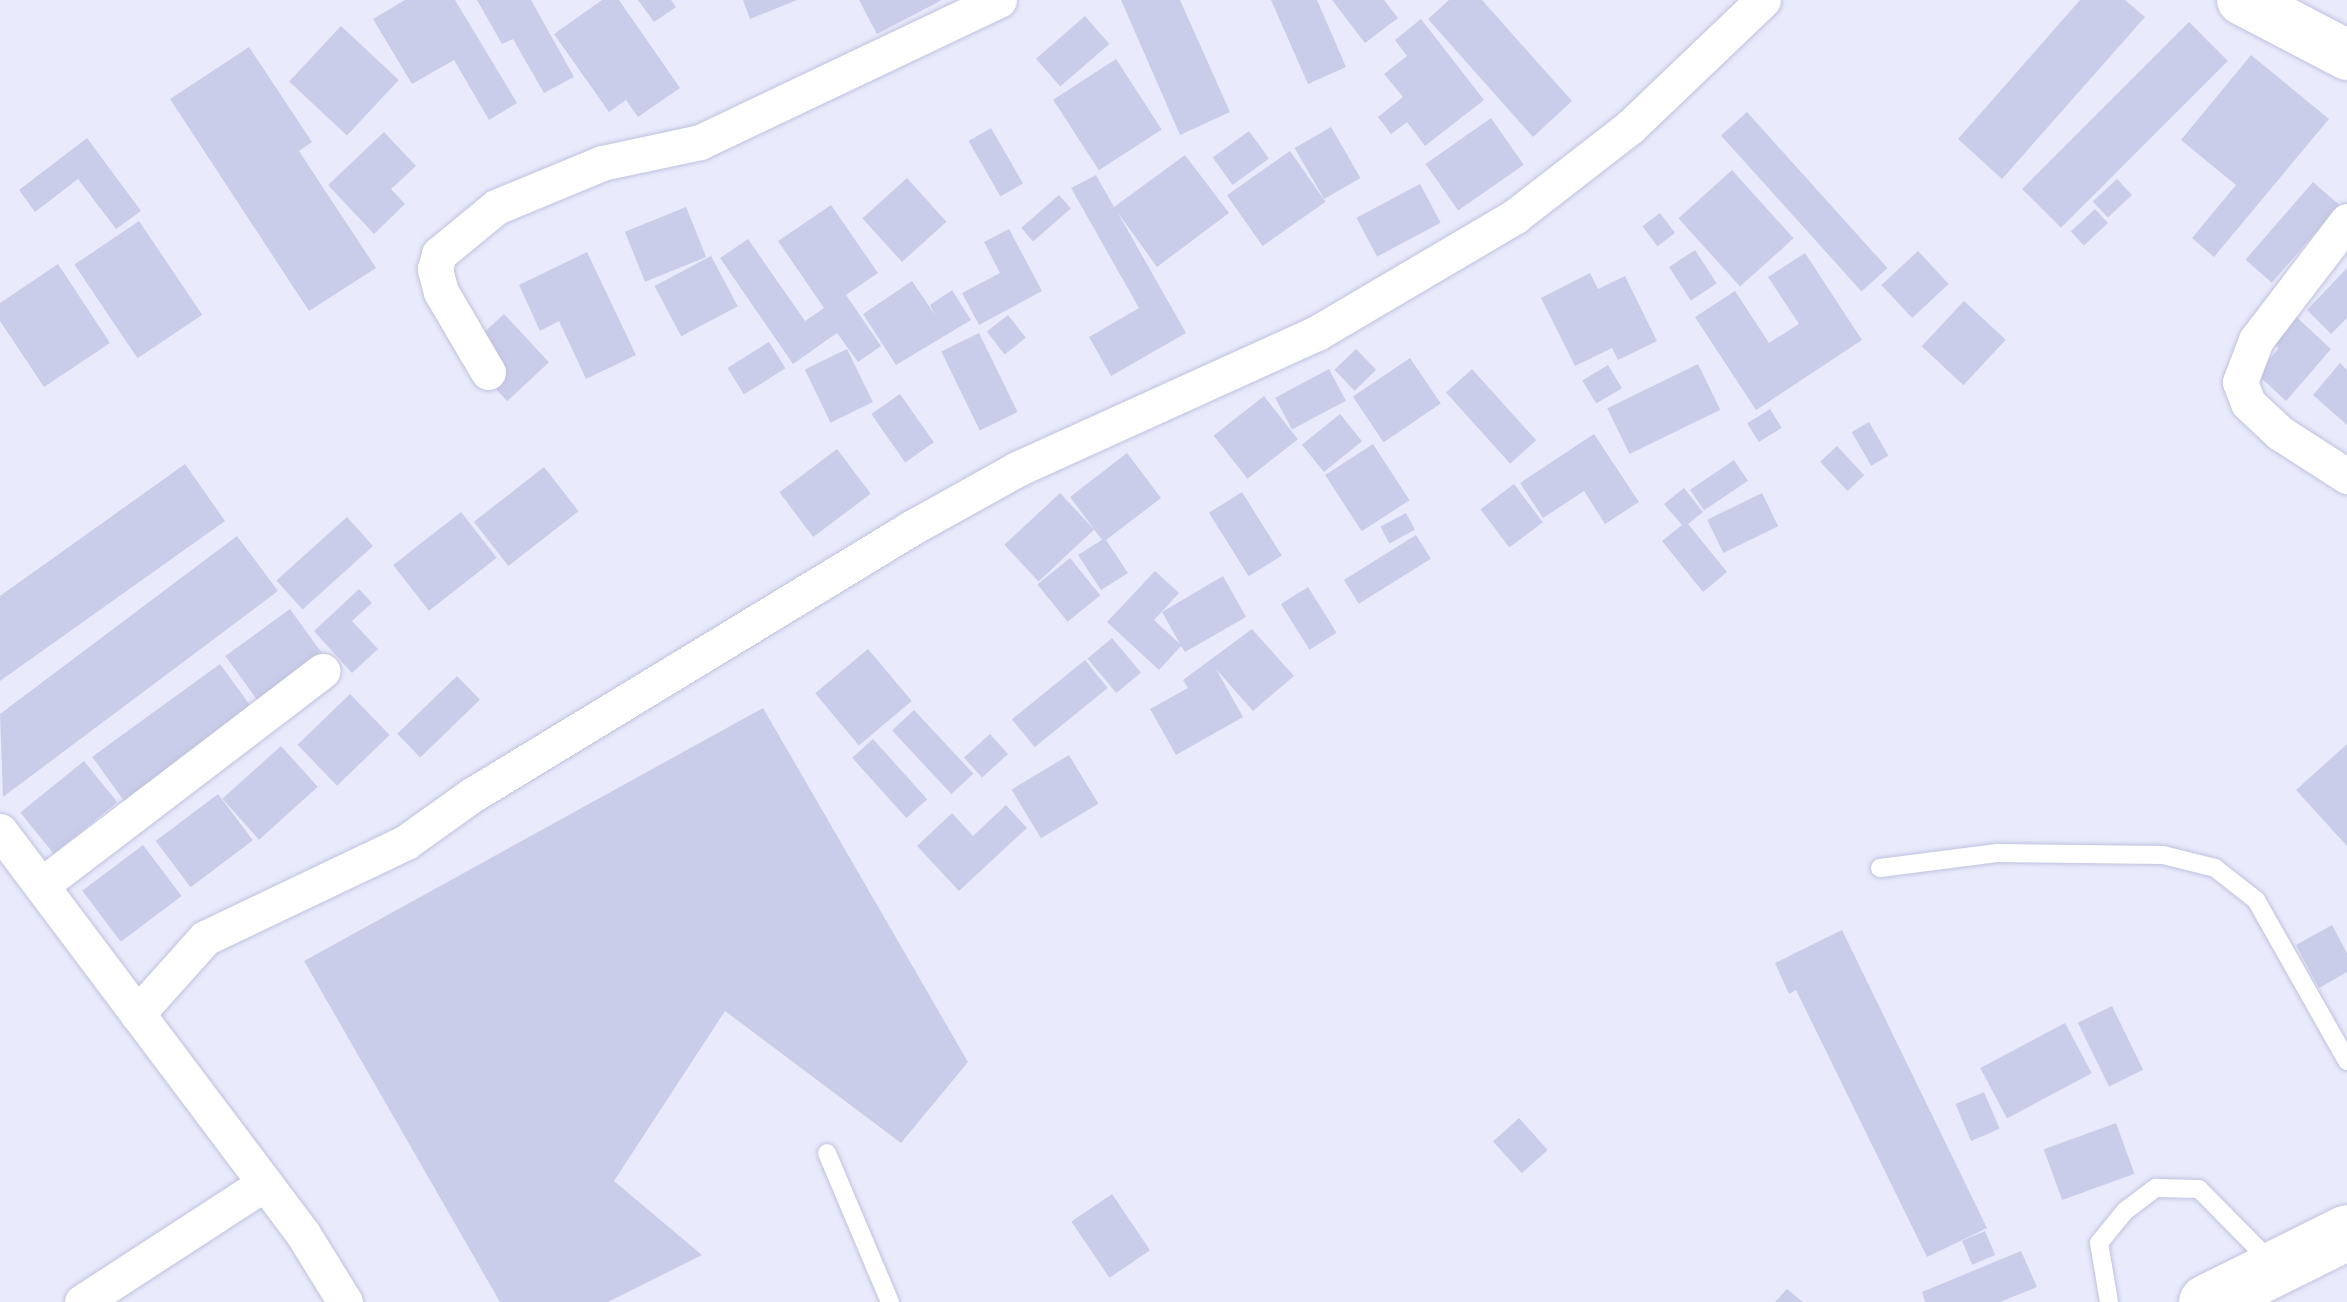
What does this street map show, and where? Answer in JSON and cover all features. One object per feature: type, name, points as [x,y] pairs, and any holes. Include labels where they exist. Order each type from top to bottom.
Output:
[{"type":"highway","points":[[2206,1302],[2347,1232]]},
{"type":"main road","points":[[2242,0],[2347,54]]},
{"type":"street","points":[[488,372],[441,292],[435,268],[440,254],[496,207],[602,163],[700,142],[999,0]]},
{"type":"street","points":[[138,1014],[205,938],[406,842],[472,795],[913,527],[1017,469],[1318,333],[1514,217],[1630,127],[1763,0]]},
{"type":"street","points":[[2347,221],[2256,340],[2240,382],[2248,403],[2280,433],[2347,476]]},
{"type":"street","points":[[44,883],[322,671]]},
{"type":"street","points":[[0,831],[44,883],[265,1183],[345,1302]]},
{"type":"street","points":[[82,1302],[265,1183]]},
{"type":"lane","points":[[1880,868],[1997,854],[2163,855],[2215,868],[2256,900],[2347,1061]]},
{"type":"lane","points":[[827,1153],[890,1302]]},
{"type":"lane","points":[[2110,1302],[2099,1243],[2124,1211],[2156,1188],[2198,1189],[2276,1267]]},
{"type":"building","points":[[405,0],[455,0],[517,103],[489,120],[454,60],[412,84],[373,19]]},
{"type":"building","points":[[477,0],[531,0],[574,77],[544,93],[513,39],[502,44]]},
{"type":"building","points":[[602,0],[619,0],[680,88],[638,117],[626,100],[609,112],[554,34]]},
{"type":"building","points":[[638,0],[671,0],[676,7],[654,22]]},
{"type":"building","points":[[743,0],[797,0],[750,19]]},
{"type":"building","points":[[859,0],[942,0],[877,34]]},
{"type":"building","points":[[1121,0],[1180,0],[1230,112],[1180,135]]},
{"type":"building","points":[[1271,0],[1317,0],[1346,67],[1308,84]]},
{"type":"building","points":[[1332,0],[1384,0],[1398,18],[1365,43]]},
{"type":"building","points":[[1449,0],[1482,0],[1572,101],[1533,137],[1428,19]]},
{"type":"building","points":[[2080,0],[2125,0],[2145,17],[2002,179],[1958,139]]},
{"type":"building","points":[[1085,16],[1109,44],[1060,87],[1036,59]]},
{"type":"building","points":[[1421,19],[1484,100],[1425,146],[1407,122],[1391,134],[1378,117],[1403,97],[1384,74],[1407,56],[1395,40]]},
{"type":"building","points":[[2189,22],[2228,61],[2061,228],[2022,189]]},
{"type":"building","points":[[341,26],[399,80],[347,135],[289,82]]},
{"type":"building","points":[[249,47],[312,142],[299,151],[376,268],[309,311],[170,99]]},
{"type":"building","points":[[2251,55],[2329,119],[2214,257],[2192,238],[2236,185],[2181,140]]},
{"type":"building","points":[[1116,59],[1162,129],[1099,170],[1053,100]]},
{"type":"building","points":[[1747,112],[1888,268],[1862,291],[1721,135]]},
{"type":"building","points":[[1491,118],[1524,165],[1458,211],[1425,164]]},
{"type":"building","points":[[1331,127],[1360,178],[1324,199],[1295,148]]},
{"type":"building","points":[[991,128],[1023,183],[1000,196],[968,141]]},
{"type":"building","points":[[1249,131],[1269,159],[1233,185],[1213,157]]},
{"type":"building","points":[[384,132],[416,166],[391,189],[405,204],[374,234],[328,185]]},
{"type":"building","points":[[87,138],[141,211],[116,229],[78,179],[35,212],[19,190]]},
{"type":"building","points":[[1290,151],[1326,202],[1262,246],[1227,195]]},
{"type":"building","points":[[1185,155],[1229,213],[1157,267],[1118,213],[1186,333],[1111,376],[1089,337],[1139,308],[1071,188],[1096,175],[1114,207]]},
{"type":"building","points":[[1732,170],[1794,238],[1740,287],[1678,218]]},
{"type":"building","points":[[907,178],[946,222],[902,262],[862,218]]},
{"type":"building","points":[[2117,179],[2132,195],[2108,218],[2093,202]]},
{"type":"building","points":[[2313,182],[2339,205],[2272,283],[2245,260]]},
{"type":"building","points":[[1420,184],[1441,223],[1377,257],[1356,218]]},
{"type":"building","points":[[1059,195],[1071,209],[1033,241],[1021,228]]},
{"type":"building","points":[[831,205],[878,273],[846,295],[881,346],[858,362],[837,333],[793,364],[720,258],[748,239],[805,321],[824,308],[778,241]]},
{"type":"building","points":[[686,207],[706,257],[645,282],[625,232]]},
{"type":"building","points":[[2095,209],[2108,223],[2084,245],[2071,232]]},
{"type":"building","points":[[1660,213],[1675,233],[1657,246],[1642,226]]},
{"type":"building","points":[[139,221],[202,315],[138,358],[74,265]]},
{"type":"building","points":[[1009,229],[1042,291],[979,325],[962,293],[1000,273],[984,242]]},
{"type":"building","points":[[1695,250],[1717,284],[1691,300],[1669,267]]},
{"type":"building","points":[[1918,251],[1949,284],[1912,318],[1881,285]]},
{"type":"building","points":[[587,252],[636,355],[586,379],[559,321],[540,331],[519,285]]},
{"type":"building","points":[[1805,253],[1862,340],[1756,410],[1695,317],[1735,291],[1769,343],[1799,324],[1768,277]]},
{"type":"building","points":[[711,256],[738,306],[681,336],[654,286]]},
{"type":"building","points":[[58,264],[110,343],[44,387],[0,321],[0,303]]},
{"type":"building","points":[[2347,268],[2347,318],[2331,334],[2307,310]]},
{"type":"building","points":[[1590,273],[1598,289],[1625,276],[1657,341],[1618,360],[1612,348],[1575,366],[1541,298]]},
{"type":"building","points":[[912,281],[935,315],[930,305],[952,290],[971,320],[896,365],[863,314]]},
{"type":"building","points":[[1964,301],[2006,340],[1963,385],[1922,346]]},
{"type":"building","points":[[2290,311],[2331,349],[2286,401],[2257,374],[2279,348],[2266,337]]},
{"type":"building","points":[[504,314],[549,362],[507,401],[462,353]]},
{"type":"building","points":[[1008,315],[1026,338],[1005,354],[987,332]]},
{"type":"building","points":[[979,333],[1018,412],[980,431],[941,351]]},
{"type":"building","points":[[769,342],[785,368],[744,394],[727,368]]},
{"type":"building","points":[[847,349],[873,402],[831,423],[805,370]]},
{"type":"building","points":[[1356,349],[1376,370],[1355,391],[1334,370]]},
{"type":"building","points":[[1410,358],[1441,404],[1384,442],[1353,397]]},
{"type":"building","points":[[2340,363],[2347,370],[2347,425],[2313,395]]},
{"type":"building","points":[[1698,364],[1720,410],[1630,454],[1607,408]]},
{"type":"building","points":[[1608,365],[1622,388],[1596,404],[1582,380]]},
{"type":"building","points":[[1329,369],[1346,401],[1292,429],[1275,398]]},
{"type":"building","points":[[1472,369],[1536,440],[1510,464],[1446,392]]},
{"type":"building","points":[[900,394],[934,442],[905,462],[871,414]]},
{"type":"building","points":[[1264,396],[1298,439],[1247,479],[1214,435]]},
{"type":"building","points":[[1770,409],[1782,428],[1759,442],[1747,423]]},
{"type":"building","points":[[1340,414],[1362,441],[1324,472],[1302,445]]},
{"type":"building","points":[[1869,422],[1888,456],[1871,466],[1852,432]]},
{"type":"building","points":[[1594,434],[1639,502],[1605,524],[1584,491],[1543,518],[1520,483]]},
{"type":"building","points":[[1373,444],[1409,500],[1362,531],[1325,475]]},
{"type":"building","points":[[1837,446],[1864,475],[1847,491],[1820,462]]},
{"type":"building","points":[[837,449],[871,494],[813,537],[779,492]]},
{"type":"building","points":[[1127,453],[1161,498],[1106,540],[1128,573],[1101,590],[1078,555],[1102,540],[1070,497]]},
{"type":"building","points":[[1734,460],[1748,481],[1704,510],[1690,490]]},
{"type":"building","points":[[185,464],[225,521],[0,681],[0,596]]},
{"type":"building","points":[[544,467],[578,511],[508,566],[474,522]]},
{"type":"building","points":[[1514,484],[1543,522],[1509,548],[1480,509]]},
{"type":"building","points":[[1684,488],[1703,512],[1688,524],[1727,572],[1703,592],[1662,541],[1682,525],[1664,504]]},
{"type":"building","points":[[1242,492],[1282,556],[1249,576],[1209,513]]},
{"type":"building","points":[[1060,493],[1094,530],[1039,581],[1004,545]]},
{"type":"building","points":[[1762,493],[1778,526],[1723,553],[1707,520]]},
{"type":"building","points":[[461,512],[497,558],[429,611],[393,565]]},
{"type":"building","points":[[1406,513],[1415,530],[1389,543],[1380,527]]},
{"type":"building","points":[[347,517],[373,546],[302,610],[276,581]]},
{"type":"building","points":[[1416,535],[1431,559],[1359,604],[1344,580]]},
{"type":"building","points":[[237,536],[278,591],[3,797],[0,714]]},
{"type":"building","points":[[1070,558],[1100,595],[1068,622],[1037,584]]},
{"type":"building","points":[[1155,571],[1179,593],[1154,620],[1180,644],[1162,612],[1223,576],[1246,617],[1185,652],[1181,646],[1159,670],[1107,622]]},
{"type":"building","points":[[1308,587],[1337,633],[1309,650],[1281,604]]},
{"type":"building","points":[[359,589],[372,603],[352,621],[378,649],[352,673],[314,631]]},
{"type":"building","points":[[290,609],[322,653],[257,700],[225,656]]},
{"type":"building","points":[[1252,629],[1294,676],[1253,711],[1216,669],[1243,717],[1176,755],[1150,709],[1188,688],[1183,680]]},
{"type":"building","points":[[1112,638],[1141,672],[1116,693],[1087,659]]},
{"type":"building","points":[[868,649],[912,701],[859,745],[815,693]]},
{"type":"building","points":[[1085,660],[1108,688],[1035,747],[1012,719]]},
{"type":"building","points":[[220,664],[253,709],[125,802],[92,757]]},
{"type":"building","points":[[457,676],[480,700],[420,757],[397,734]]},
{"type":"building","points":[[350,694],[390,735],[337,786],[297,745]]},
{"type":"building","points":[[763,708],[968,1062],[901,1143],[725,1011],[614,1181],[702,1255],[608,1302],[500,1302],[304,961]]},
{"type":"building","points":[[914,710],[973,774],[951,794],[892,730]]},
{"type":"building","points":[[990,734],[1008,754],[982,777],[964,757]]},
{"type":"building","points":[[873,739],[927,799],[906,818],[852,758]]},
{"type":"building","points":[[2347,744],[2347,846],[2296,790]]},
{"type":"building","points":[[281,746],[318,787],[259,840],[222,799]]},
{"type":"building","points":[[1069,755],[1098,804],[1041,838],[1012,790]]},
{"type":"building","points":[[84,761],[117,802],[54,854],[20,813]]},
{"type":"building","points":[[218,794],[253,840],[191,887],[156,841]]},
{"type":"building","points":[[1006,805],[1027,828],[959,891],[917,846],[952,813],[973,836]]},
{"type":"building","points":[[143,845],[182,896],[121,942],[82,891]]},
{"type":"building","points":[[2332,925],[2347,953],[2347,972],[2319,988],[2296,945]]},
{"type":"building","points":[[1842,930],[1987,1228],[1927,1257],[1796,990],[1789,994],[1775,963]]},
{"type":"building","points":[[2112,1006],[2143,1070],[2109,1086],[2078,1023]]},
{"type":"building","points":[[2065,1023],[2092,1073],[2007,1118],[1980,1068]]},
{"type":"building","points":[[1984,1092],[2000,1129],[1971,1141],[1955,1104]]},
{"type":"building","points":[[1519,1118],[1548,1150],[1522,1173],[1493,1141]]},
{"type":"building","points":[[2116,1123],[2134,1174],[2062,1200],[2044,1149]]},
{"type":"building","points":[[1112,1194],[1150,1250],[1109,1278],[1071,1221]]},
{"type":"building","points":[[1985,1231],[1995,1255],[1972,1265],[1962,1241]]},
{"type":"building","points":[[2021,1251],[2037,1287],[2000,1302],[1925,1302],[1922,1292]]},
{"type":"building","points":[[1787,1289],[1803,1302],[1775,1302]]}]
